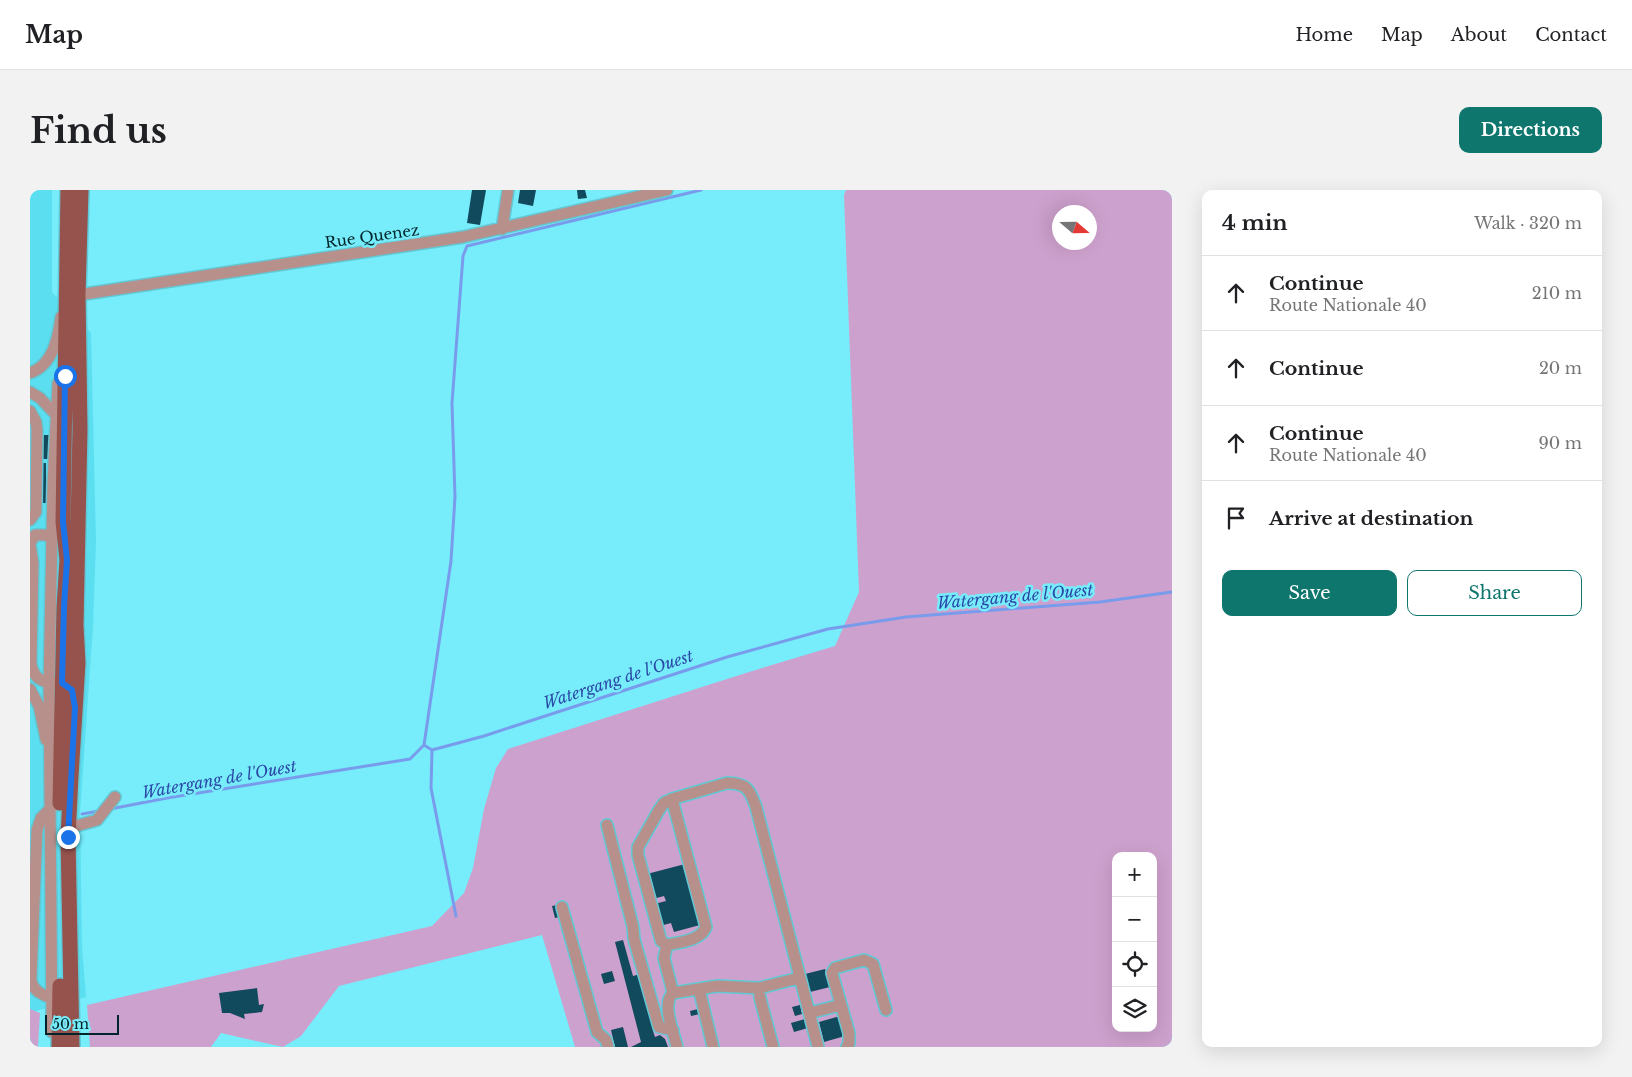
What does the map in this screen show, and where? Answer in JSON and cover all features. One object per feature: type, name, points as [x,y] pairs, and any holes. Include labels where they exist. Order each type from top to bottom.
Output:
[{"type":"main road","points":[[53,1046],[56,1000],[56,683],[67,560],[63,528],[64,432],[62,364],[68,190]]},
{"type":"main road","points":[[72,1047],[68,828],[78,668],[76,625],[80,393],[78,295],[81,190]]},
{"type":"street","points":[[502,229],[508,190]]},
{"type":"street","name":"Rue Quenez","points":[[78,295],[459,238],[667,190]]},
{"type":"street","points":[[67,235],[70,249],[70,290],[73,294],[78,295]]},
{"type":"street","points":[[50,759],[56,683],[52,540],[53,482],[56,414],[62,364],[60,324],[67,235]]},
{"type":"street","points":[[42,367],[52,350],[60,324]]},
{"type":"street","points":[[30,373],[42,367],[62,364],[73,372],[80,393]]},
{"type":"street","points":[[30,392],[40,398],[56,414],[64,432]]},
{"type":"street","points":[[30,411],[36,422],[37,429],[36,512],[30,520]]},
{"type":"street","points":[[53,482],[64,463]]},
{"type":"street","points":[[52,540],[47,535],[39,534],[32,538],[30,546],[33,563],[31,668],[39,679],[56,683],[72,690],[75,708]]},
{"type":"street","points":[[56,683],[74,679],[78,668]]},
{"type":"street","points":[[30,690],[39,706],[50,759],[55,803],[41,818],[36,830],[31,979],[35,990],[56,1000]]},
{"type":"street","points":[[672,799],[706,927],[704,934],[696,938],[668,945],[661,941],[638,855],[638,847],[659,810],[664,803],[672,799],[727,783],[736,783],[750,790],[756,806],[818,1047]]},
{"type":"street","points":[[68,828],[97,820],[112,800]]},
{"type":"street","points":[[607,825],[633,927],[634,939],[659,1027],[673,1030]]},
{"type":"street","points":[[562,907],[597,1032],[606,1040],[608,1047]]},
{"type":"street","points":[[668,945],[664,958],[673,993]]},
{"type":"street","points":[[847,1047],[849,1034],[832,973],[835,968],[864,960],[873,964],[886,1010]]},
{"type":"street","points":[[677,1047],[667,1009],[667,1002],[673,993],[717,986],[759,988],[799,978]]},
{"type":"street","points":[[759,988],[773,1047]]},
{"type":"street","points":[[699,989],[713,1047]]},
{"type":"street","points":[[809,1013],[841,1005]]},
{"type":"shaded area","points":[[30,190],[52,190],[52,292],[91,333],[96,541],[93,626],[80,813],[82,946],[86,997],[36,1011],[30,1047]]},
{"type":"shaded area","points":[[846,190],[1172,190],[1172,1047],[575,1047],[542,935],[339,986],[301,1036],[283,1047],[221,1033],[211,1047],[90,1047],[87,1005],[432,926],[464,893],[473,868],[484,809],[496,768],[508,749],[835,646],[859,592],[844,195]]},
{"type":"shaded area","points":[[30,1009],[40,1013],[38,1047],[30,1047]]},
{"type":"building","points":[[472,190],[486,190],[480,225],[467,223]]},
{"type":"building","points":[[520,190],[536,190],[533,206],[518,203]]},
{"type":"building","points":[[577,190],[585,190],[587,198],[578,199]]},
{"type":"building","points":[[41,435],[50,435],[50,459],[41,459]]},
{"type":"building","points":[[41,463],[46,463],[46,503],[41,503]]},
{"type":"building","points":[[685,864],[700,925],[674,932],[671,923],[660,926],[654,904],[666,901],[664,896],[653,899],[647,874]]},
{"type":"building","points":[[557,905],[560,917],[555,918],[552,906]]},
{"type":"building","points":[[623,940],[633,976],[640,974],[655,1037],[660,1035],[665,1039],[668,1047],[631,1047],[641,1042],[615,942]]},
{"type":"building","points":[[825,969],[830,987],[810,992],[805,974]]},
{"type":"building","points":[[612,971],[615,981],[604,984],[601,974]]},
{"type":"building","points":[[257,988],[259,1005],[264,1004],[262,1012],[244,1014],[245,1019],[230,1013],[222,1013],[219,993]]},
{"type":"building","points":[[800,1005],[802,1014],[795,1016],[792,1007]]},
{"type":"building","points":[[698,1009],[700,1014],[691,1016],[690,1011]]},
{"type":"building","points":[[840,1016],[845,1036],[824,1042],[819,1022]]},
{"type":"building","points":[[805,1019],[808,1028],[794,1032],[791,1023]]},
{"type":"building","points":[[623,1027],[628,1047],[615,1047],[611,1030]]},
{"type":"waterway","points":[[424,745],[451,561],[455,497],[452,403],[463,256],[467,246],[701,190]]},
{"type":"waterway","name":"Watergang de l'Ouest","points":[[110,809],[410,759],[424,745],[432,750],[484,736],[727,657],[828,629],[906,617],[1100,602],[1172,592]]},
{"type":"waterway","points":[[432,750],[431,788],[456,916]]},
{"type":"waterway","name":"Watergang de l'Ouest","points":[[82,814],[99,811]]},
{"type":"route","points":[[65,376],[63,528],[67,560],[62,683],[68,685],[72,690],[75,708],[68,837]]}]
